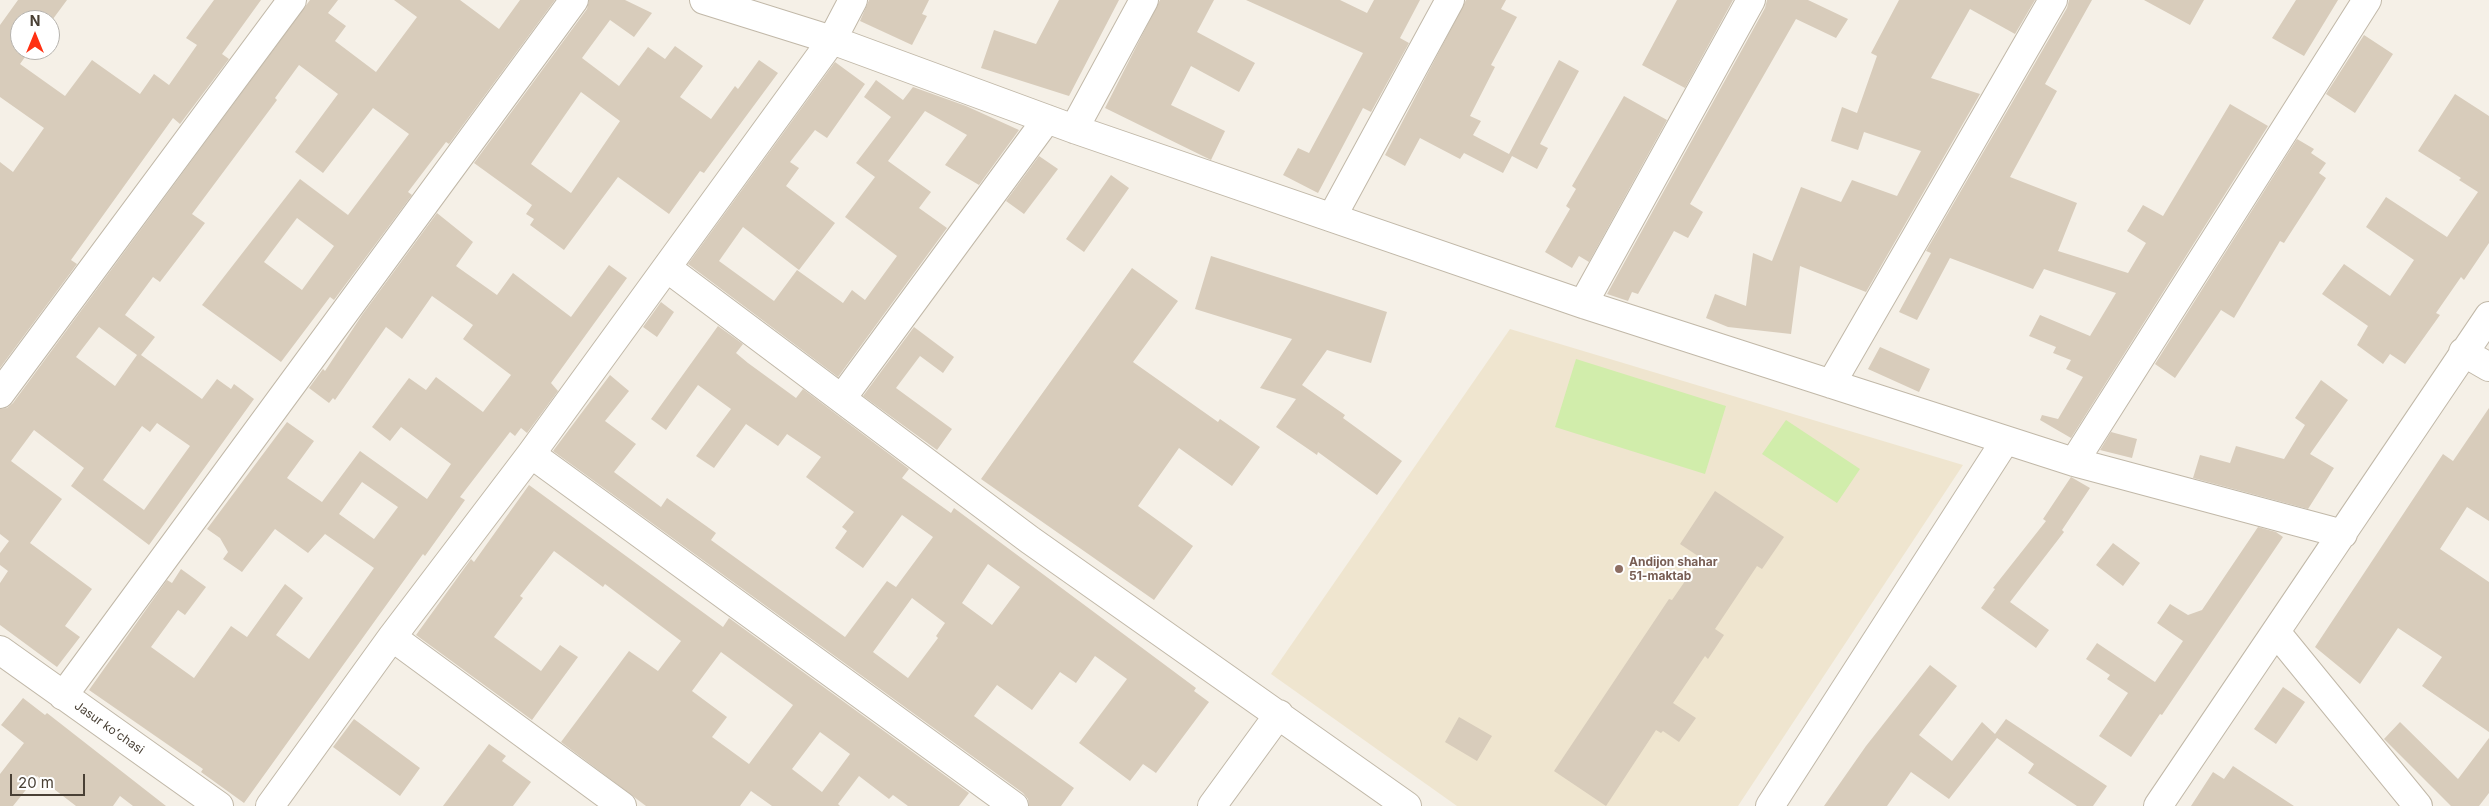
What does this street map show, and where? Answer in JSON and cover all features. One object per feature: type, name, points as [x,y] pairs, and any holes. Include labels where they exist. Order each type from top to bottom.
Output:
[{"type":"street","points":[[0,394],[292,0]]},
{"type":"street","points":[[63,696],[574,0]]},
{"type":"street","points":[[704,0],[832,40],[1074,128],[1582,304],[2074,462],[2343,534]]},
{"type":"street","points":[[270,806],[392,637],[531,454],[832,40],[853,0]]},
{"type":"street","points":[[1074,128],[1144,0]]},
{"type":"street","points":[[1332,217],[1450,0]]},
{"type":"street","points":[[1582,304],[1751,0]]},
{"type":"street","points":[[1831,384],[2053,0]]},
{"type":"street","points":[[2074,462],[2367,0]]},
{"type":"street","points":[[842,398],[1046,118]]},
{"type":"street","points":[[666,268],[1030,540],[1407,806]]},
{"type":"street","points":[[2158,806],[2489,316]]},
{"type":"street","points":[[2463,352],[2489,367]]},
{"type":"street","points":[[1770,806],[2005,441]]},
{"type":"street","points":[[531,454],[1014,806]]},
{"type":"street","points":[[2276,632],[2418,806]]},
{"type":"street","points":[[392,637],[622,806]]},
{"type":"street","name":"Jasur koʻchasi","points":[[0,650],[219,806]]},
{"type":"street","points":[[1212,806],[1279,714]]},
{"type":"shaded area","name":"Andijon shahar 51-maktab","points":[[1510,329],[1963,465],[1738,806],[1457,806],[1271,674]]},
{"type":"green space","points":[[1576,359],[1726,406],[1705,474],[1555,427]]},
{"type":"green space","points":[[1786,420],[1860,469],[1837,503],[1762,454]]},
{"type":"building","points":[[18,0],[67,0],[60,10],[11,10]]},
{"type":"building","points":[[214,0],[261,0],[222,54],[229,59],[180,124],[173,118],[71,260],[77,264],[0,368],[0,162],[13,172],[44,128],[0,97],[0,25],[10,11],[10,60],[23,60],[20,64],[65,96],[92,60],[140,94],[154,74],[169,85],[197,45],[186,38]]},
{"type":"building","points":[[310,0],[338,0],[328,13],[346,26],[335,41],[376,72],[417,17],[394,0],[460,0],[499,29],[520,0],[555,0],[449,144],[446,142],[408,192],[412,195],[334,300],[330,297],[281,362],[202,305],[300,179],[348,215],[409,134],[373,108],[323,173],[295,152],[338,94],[299,65],[275,98],[277,100],[192,214],[205,223],[160,282],[153,277],[125,315],[155,337],[141,355],[202,399],[217,379],[231,389],[234,384],[254,399],[149,545],[71,486],[84,468],[34,430],[11,461],[62,499],[30,543],[92,589],[65,626],[80,637],[57,667],[0,625],[0,583],[8,571],[0,565],[0,553],[9,541],[0,534],[0,409],[7,408],[13,403]],"holes":[[[297,218],[334,246],[302,290],[264,262]],[[99,327],[137,355],[115,386],[76,357]],[[157,423],[190,446],[144,510],[103,480],[142,426],[150,432]]]},
{"type":"building","points":[[589,0],[625,0],[652,13],[634,37],[610,20],[582,58],[619,86],[648,47],[665,59],[675,46],[703,66],[680,97],[711,119],[735,86],[738,89],[759,60],[778,73],[704,173],[700,171],[669,214],[618,177],[564,250],[530,225],[534,219],[526,214],[532,205],[474,163],[587,9]],"holes":[[[581,92],[620,121],[571,193],[531,164]]]},
{"type":"building","points":[[869,0],[929,0],[922,14],[927,16],[912,45],[860,21]]},
{"type":"building","points":[[1059,0],[1119,0],[1069,96],[981,68],[994,30],[1036,44]]},
{"type":"building","points":[[1160,0],[1214,0],[1197,32],[1255,63],[1239,92],[1191,66],[1171,105],[1225,131],[1211,160],[1105,108]]},
{"type":"building","points":[[1246,0],[1340,0],[1367,13],[1374,0],[1420,0],[1400,38],[1409,43],[1371,112],[1363,108],[1318,193],[1283,175],[1298,148],[1309,153],[1363,53]]},
{"type":"building","points":[[1466,0],[1506,0],[1501,9],[1517,17],[1491,65],[1495,67],[1470,116],[1481,121],[1473,135],[1509,154],[1559,60],[1579,71],[1540,144],[1548,148],[1537,169],[1512,156],[1503,173],[1464,153],[1460,159],[1420,138],[1405,166],[1385,155]]},
{"type":"building","points":[[1677,0],[1733,0],[1685,88],[1642,65]]},
{"type":"building","points":[[1767,0],[1808,0],[1848,19],[1836,38],[1796,19],[1690,204],[1703,212],[1688,238],[1674,231],[1638,294],[1632,292],[1628,301],[1607,294],[1765,8]]},
{"type":"building","points":[[1899,0],[2035,0],[2015,34],[1970,9],[1931,78],[1980,94],[1866,292],[1800,266],[1791,334],[1728,327],[1706,318],[1715,294],[1746,306],[1753,253],[1772,261],[1801,187],[1841,202],[1852,180],[1897,196],[1921,151],[1864,132],[1858,150],[1831,141],[1842,107],[1857,113],[1877,56],[1871,53]]},
{"type":"building","points":[[2069,0],[2092,0],[2045,84],[2057,91],[2010,177],[2077,203],[2058,251],[2128,273],[2146,243],[2127,231],[2143,205],[2163,216],[2230,104],[2268,126],[2071,438],[2040,420],[2042,415],[2058,419],[2083,377],[2066,369],[2071,360],[2053,353],[2056,347],[2029,336],[2040,315],[2090,336],[2116,293],[2044,269],[2033,289],[1950,258],[1917,320],[1899,312],[1931,253],[1926,251],[2067,8]]},
{"type":"building","points":[[2144,0],[2204,0],[2190,25]]},
{"type":"building","points":[[2296,0],[2338,0],[2304,56],[2272,38]]},
{"type":"building","points":[[2364,35],[2393,54],[2355,113],[2326,94]]},
{"type":"building","points":[[835,62],[865,84],[827,138],[815,130],[790,162],[799,168],[786,186],[835,223],[799,270],[743,227],[719,261],[774,301],[797,270],[843,303],[852,290],[865,300],[897,256],[845,217],[875,177],[856,163],[891,117],[864,97],[876,80],[903,100],[913,87],[966,106],[1019,130],[979,185],[945,165],[967,135],[925,111],[888,161],[931,192],[919,208],[947,228],[838,377],[688,264]]},
{"type":"building","points":[[2455,94],[2489,116],[2489,243],[2464,280],[2461,277],[2436,313],[2440,315],[2405,364],[2390,354],[2383,364],[2357,345],[2368,326],[2322,294],[2344,264],[2390,296],[2414,260],[2366,227],[2386,197],[2447,237],[2478,192],[2459,180],[2461,178],[2418,151]]},
{"type":"building","points":[[1624,96],[1667,120],[1589,262],[1579,256],[1572,268],[1545,252],[1570,209],[1566,206],[1576,189],[1572,186]]},
{"type":"building","points":[[2297,139],[2314,149],[2311,153],[2326,163],[2319,173],[2326,178],[2284,243],[2280,241],[2234,318],[2221,310],[2175,378],[2155,364]]},
{"type":"building","points":[[1039,156],[1058,169],[1024,214],[1006,201]]},
{"type":"building","points":[[1111,175],[1129,188],[1084,252],[1066,239]]},
{"type":"building","points":[[437,213],[473,242],[456,266],[497,295],[513,273],[571,317],[609,265],[627,278],[551,383],[558,391],[527,433],[521,428],[515,436],[510,432],[460,497],[465,500],[425,556],[423,554],[244,803],[201,772],[203,769],[89,690],[167,580],[172,583],[181,569],[206,587],[185,615],[178,610],[151,647],[194,678],[231,626],[247,637],[285,584],[303,598],[276,635],[309,659],[374,568],[325,534],[308,553],[275,529],[242,572],[223,559],[228,552],[220,538],[207,529],[287,422],[314,441],[287,478],[322,502],[360,451],[427,499],[451,464],[401,427],[390,441],[372,427],[409,378],[426,390],[436,377],[483,412],[511,375],[463,339],[473,325],[432,296],[402,339],[386,327],[335,400],[333,398],[329,403],[309,388],[323,369],[325,371],[362,315]],"holes":[[[362,482],[398,507],[374,539],[339,514]]]},
{"type":"building","points":[[1211,256],[1387,312],[1371,363],[1327,350],[1302,385],[1345,415],[1343,418],[1402,461],[1377,495],[1318,452],[1317,455],[1276,427],[1296,399],[1260,388],[1292,339],[1195,309]]},
{"type":"building","points":[[1132,268],[1178,301],[1133,362],[1218,422],[1220,419],[1260,447],[1232,486],[1179,448],[1138,506],[1193,546],[1154,600],[981,479]]},
{"type":"building","points":[[661,302],[674,312],[657,337],[643,327]]},
{"type":"building","points":[[718,326],[743,344],[736,353],[748,363],[796,398],[803,389],[909,469],[902,478],[951,513],[954,508],[1196,688],[1194,691],[1209,702],[1156,773],[1143,764],[1130,781],[1079,743],[1127,679],[1095,656],[1076,683],[1060,672],[1032,710],[997,685],[974,716],[1074,788],[1061,806],[1029,806],[1028,799],[1023,793],[553,451],[610,375],[629,391],[605,421],[636,444],[614,472],[661,507],[667,498],[716,533],[711,540],[845,637],[887,581],[896,587],[933,537],[902,515],[863,568],[835,548],[847,531],[842,527],[854,512],[806,477],[821,457],[787,434],[778,446],[746,424],[714,468],[696,456],[731,409],[698,385],[666,430],[651,419]],"holes":[[[988,564],[1020,587],[992,625],[962,603]],[[912,598],[945,623],[936,636],[938,638],[908,678],[873,652]]]},
{"type":"building","points":[[914,327],[954,357],[943,373],[920,356],[896,388],[952,429],[937,450],[863,396]]},
{"type":"building","points":[[1880,347],[1930,369],[1919,392],[1868,369]]},
{"type":"building","points":[[2321,380],[2348,400],[2310,454],[2334,468],[2308,509],[2193,478],[2200,455],[2230,463],[2236,446],[2284,459],[2305,425],[2295,418]]},
{"type":"building","points":[[2489,408],[2489,521],[2467,507],[2440,549],[2489,582],[2489,732],[2422,686],[2442,657],[2398,628],[2360,684],[2315,647],[2443,454],[2453,461]]},
{"type":"building","points":[[2111,432],[2137,439],[2132,458],[2100,450]]},
{"type":"building","points":[[2071,477],[2090,488],[2062,530],[2064,532],[2010,602],[2049,630],[2036,648],[1981,608],[1995,589],[1993,588],[2046,521],[2043,519]]},
{"type":"building","points":[[529,485],[723,627],[729,618],[969,793],[959,806],[908,806],[893,795],[889,799],[859,776],[838,804],[840,806],[772,806],[751,791],[740,806],[646,806],[561,742],[629,651],[658,671],[681,641],[605,584],[603,587],[554,551],[520,596],[523,598],[494,637],[541,671],[560,645],[578,657],[532,720],[416,635],[471,559],[474,562]],"holes":[[[721,652],[793,705],[749,764],[712,737],[727,717],[692,691]],[[820,732],[850,754],[822,792],[792,769]]]},
{"type":"building","points":[[1715,491],[1784,537],[1762,569],[1757,566],[1715,629],[1724,635],[1708,659],[1705,656],[1673,703],[1696,718],[1679,742],[1663,731],[1661,733],[1656,730],[1606,806],[1554,771],[1669,599],[1672,600],[1701,558],[1680,544]]},
{"type":"building","points":[[2258,527],[2276,532],[2283,537],[2162,715],[2160,714],[2131,757],[2099,736],[2128,693],[2107,679],[2110,675],[2086,659],[2097,643],[2155,682],[2183,641],[2157,623],[2170,604],[2188,615],[2202,610]]},
{"type":"building","points":[[2113,543],[2140,563],[2123,586],[2096,565]]},
{"type":"building","points":[[1930,665],[1957,686],[1919,735],[1952,761],[1982,722],[1995,734],[2006,719],[2107,786],[2093,806],[2077,806],[2028,773],[2034,764],[1997,738],[1949,799],[1911,772],[1887,806],[1824,806],[1866,746]]},
{"type":"building","points":[[2283,687],[2305,702],[2276,744],[2254,729]]},
{"type":"building","points":[[23,698],[45,715],[47,713],[166,806],[133,806],[120,796],[113,806],[76,806],[37,776],[13,806],[0,806],[0,774],[24,743],[1,725]]},
{"type":"building","points":[[1459,717],[1492,736],[1477,761],[1445,742]]},
{"type":"building","points":[[354,719],[420,768],[400,796],[333,747]]},
{"type":"building","points":[[2400,722],[2458,779],[2489,738],[2489,793],[2479,806],[2451,806],[2384,739]]},
{"type":"building","points":[[489,744],[506,756],[502,761],[531,782],[513,806],[443,806]]},
{"type":"building","points":[[2233,766],[2294,806],[2191,806],[2213,772],[2224,779]]},
{"type":"place","name":"Andijon shahar 51-maktab","points":[[1619,569]]}]
